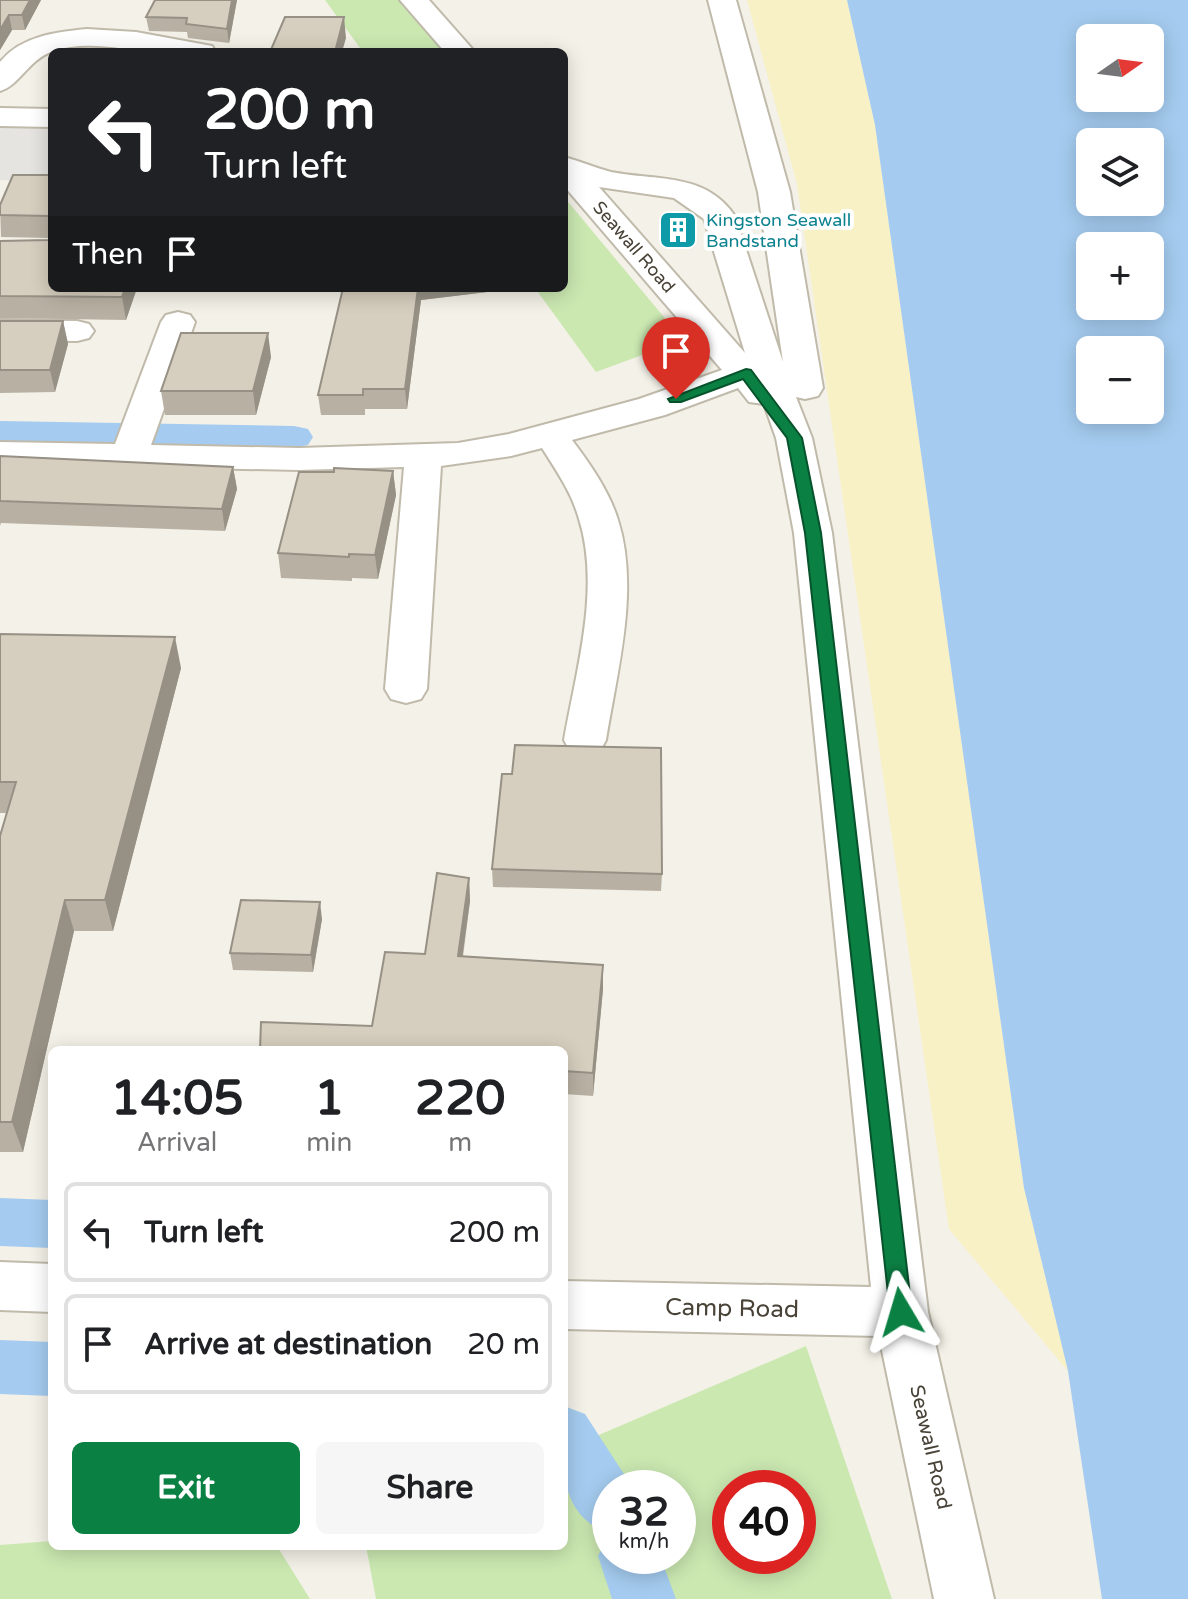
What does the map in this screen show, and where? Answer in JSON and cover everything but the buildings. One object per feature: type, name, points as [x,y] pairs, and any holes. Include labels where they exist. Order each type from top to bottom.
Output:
[{"type":"street","points":[[414,0],[457,48]]},
{"type":"street","points":[[722,0],[774,192],[805,388]]},
{"type":"street","points":[[0,82],[16,60],[26,53],[38,46],[66,40],[108,39],[173,48]]},
{"type":"street","points":[[0,117],[48,118]]},
{"type":"street","name":"Seawall Road","points":[[568,167],[602,180],[680,188],[705,200],[719,216],[761,349],[794,438],[813,533],[901,1312],[964,1599]]},
{"type":"street","name":"Seawall Road","points":[[568,171],[746,373],[794,438]]},
{"type":"street","points":[[129,456],[178,322]]},
{"type":"street","points":[[0,330],[77,331]]},
{"type":"street","points":[[0,453],[299,459],[458,454],[652,407],[746,373]]},
{"type":"street","points":[[550,434],[581,477],[600,523],[606,579],[598,660],[585,740]]},
{"type":"street","points":[[406,689],[423,456]]},
{"type":"street","points":[[0,1286],[48,1288]]},
{"type":"street","name":"Camp Road","points":[[568,1305],[901,1312]]},
{"type":"green space","points":[[325,0],[399,0],[440,48],[360,48]]},
{"type":"green space","points":[[568,202],[683,340],[596,372],[538,292],[568,292]]},
{"type":"green space","points":[[806,1346],[892,1599],[376,1599],[367,1550],[568,1550],[568,1448]]},
{"type":"green space","points":[[48,1541],[48,1550],[279,1550],[310,1599],[0,1599],[0,1545]]},
{"type":"sand","points":[[747,0],[847,0],[875,125],[1024,1188],[1068,1371],[949,1229],[797,184]]},
{"type":"shaded area","points":[[0,117],[48,118],[48,182],[0,180]]},
{"type":"water","points":[[847,0],[1188,0],[1188,1599],[1102,1599],[1068,1371],[1024,1188],[875,125]]},
{"type":"waterway","points":[[0,432],[294,437]]},
{"type":"waterway","points":[[0,1222],[48,1224]]},
{"type":"waterway","points":[[0,1367],[48,1369]]},
{"type":"waterway","points":[[568,1440],[592,1477]]},
{"type":"waterway","points":[[635,1574],[644,1599]]},
{"type":"place","name":"Kingston Seawall Bandstand","points":[[678,230]]},
{"type":"route","points":[[676,399],[746,373],[794,438],[813,533],[901,1312]]}]
